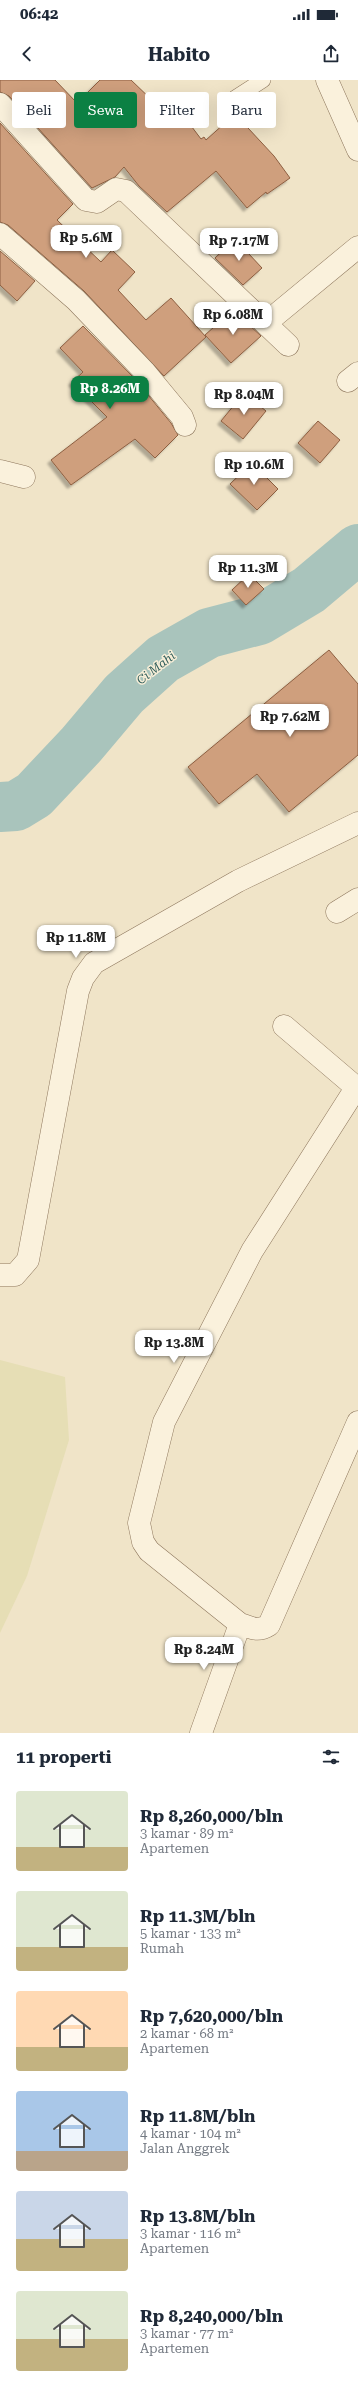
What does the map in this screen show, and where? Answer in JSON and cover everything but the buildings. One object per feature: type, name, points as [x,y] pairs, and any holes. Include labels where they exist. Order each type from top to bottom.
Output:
[{"type":"street","points":[[327,80],[358,150]]},
{"type":"street","points":[[0,104],[86,200],[97,202],[116,189],[126,191],[288,345]]},
{"type":"street","points":[[0,234],[76,300],[144,371],[182,417],[185,425]]},
{"type":"street","points":[[266,323],[358,247]]},
{"type":"street","points":[[0,471],[24,477]]},
{"type":"street","points":[[0,1275],[15,1275],[28,1260],[78,991],[83,978],[94,963],[238,881],[358,823]]},
{"type":"street","points":[[337,912],[358,899]]},
{"type":"street","points":[[284,1026],[357,1089],[252,1252],[164,1422],[139,1523],[143,1542],[149,1551],[240,1624],[255,1630],[262,1629],[269,1625],[358,1422]]},
{"type":"street","points":[[200,1733],[240,1624]]},
{"type":"lane","points":[[244,92],[263,80]]},
{"type":"shaded area","points":[[0,1360],[65,1377],[69,1440],[27,1576],[0,1633]]},
{"type":"waterway","name":"Ci Mahi","points":[[0,807],[16,806],[34,795],[81,745],[124,694],[163,659],[209,633],[259,620],[309,590],[358,549]]}]
